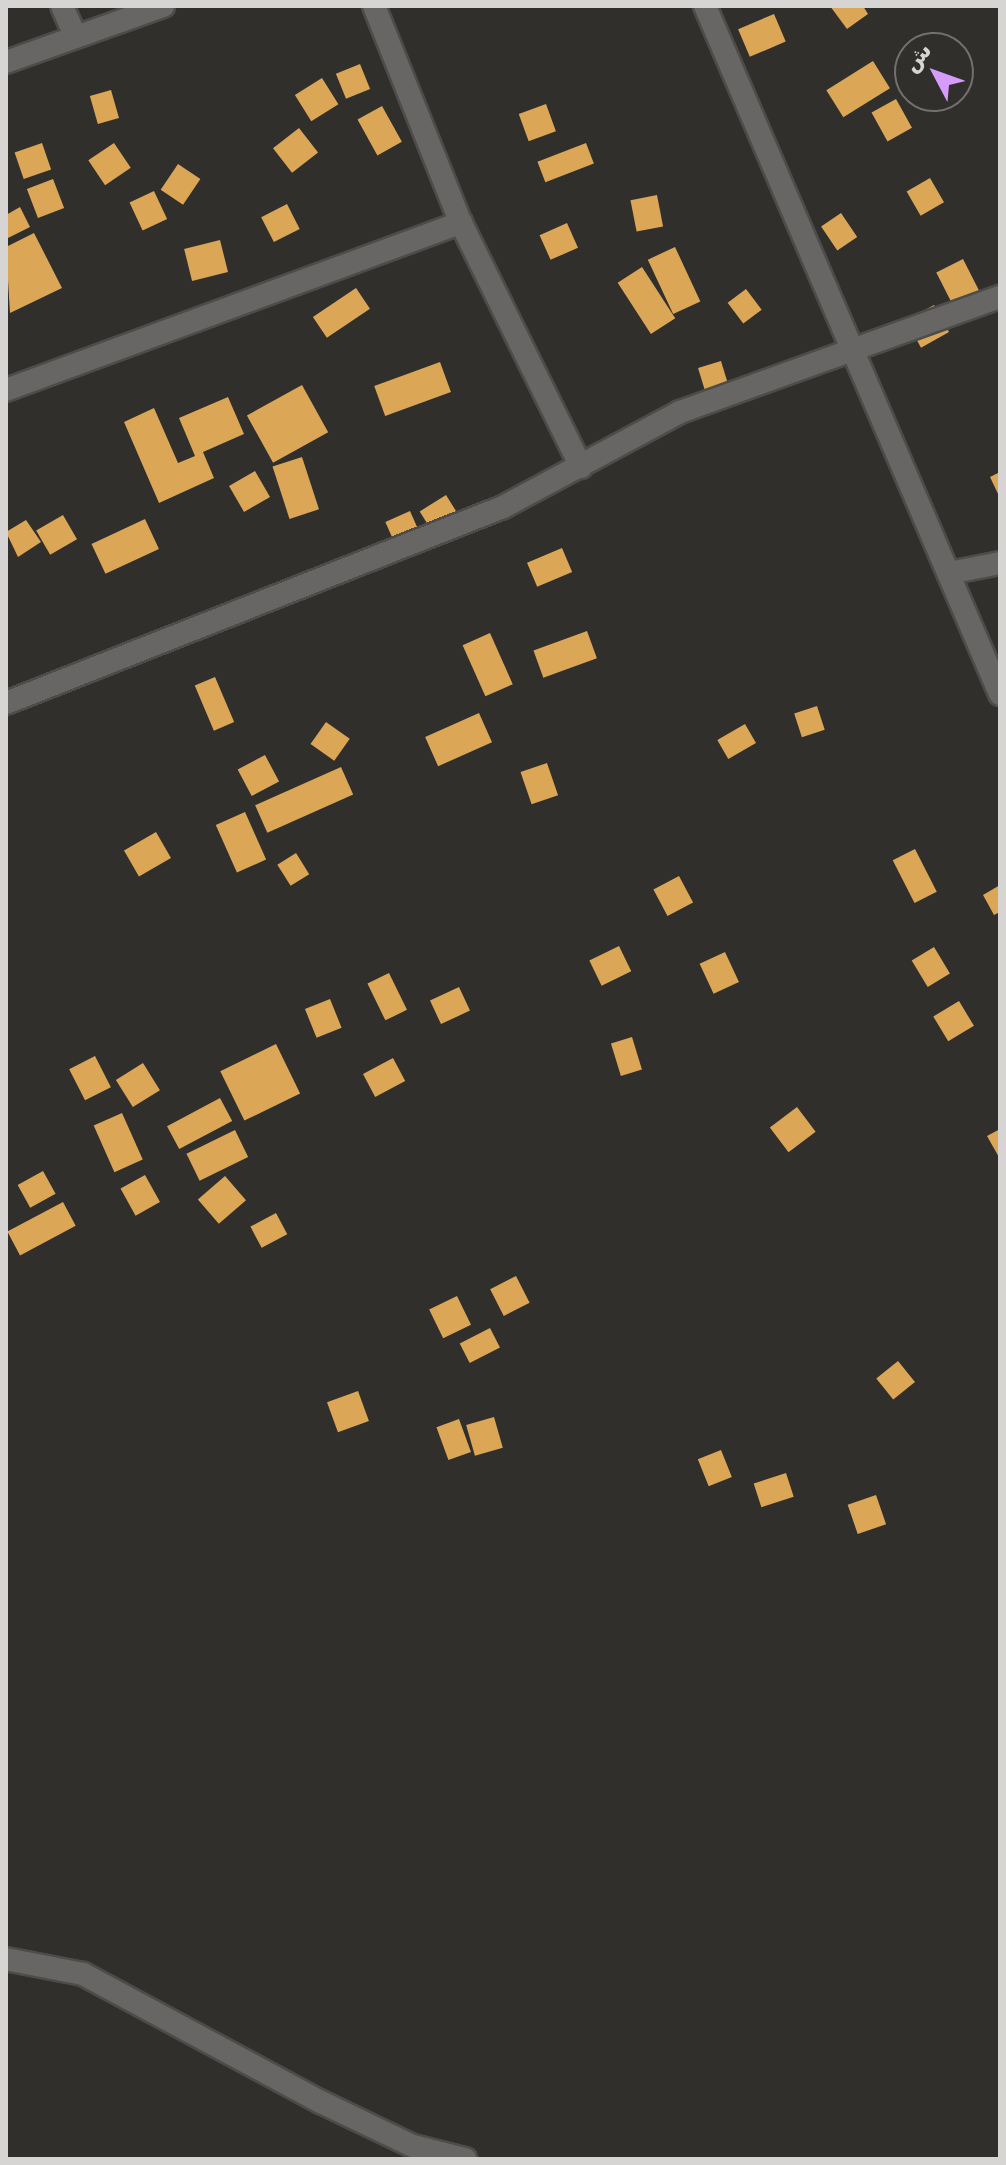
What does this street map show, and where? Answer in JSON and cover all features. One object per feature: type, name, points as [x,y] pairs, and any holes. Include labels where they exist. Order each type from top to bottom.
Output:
[{"type":"street","points":[[62,6],[74,33]]},
{"type":"street","points":[[6,62],[74,33],[163,6]]},
{"type":"street","points":[[374,6],[461,223],[581,467]]},
{"type":"street","points":[[705,6],[856,351],[1000,694]]},
{"type":"street","points":[[6,390],[461,223]]},
{"type":"street","points":[[6,703],[503,507],[680,412],[1000,297]]},
{"type":"street","points":[[949,573],[1000,563]]},
{"type":"street","points":[[6,1959],[83,1974],[321,2102],[413,2146],[465,2159]]},
{"type":"building","points":[[830,6],[863,6],[868,14],[847,29]]},
{"type":"building","points":[[774,14],[786,42],[750,57],[738,29]]},
{"type":"building","points":[[873,61],[890,88],[843,117],[826,90]]},
{"type":"building","points":[[360,64],[370,89],[346,99],[336,74]]},
{"type":"building","points":[[322,78],[338,104],[311,121],[295,95]]},
{"type":"building","points":[[111,90],[119,118],[98,124],[90,96]]},
{"type":"building","points":[[894,100],[894,112],[903,112],[912,128],[888,141],[872,113]]},
{"type":"building","points":[[546,104],[556,131],[529,141],[519,114]]},
{"type":"building","points":[[382,106],[402,142],[377,155],[358,120]]},
{"type":"building","points":[[299,128],[318,152],[292,173],[273,148]]},
{"type":"building","points":[[42,143],[51,169],[24,179],[15,152]]},
{"type":"building","points":[[114,143],[131,168],[105,185],[88,160]]},
{"type":"building","points":[[586,143],[594,164],[545,182],[537,162]]},
{"type":"building","points":[[178,164],[200,179],[183,205],[161,190]]},
{"type":"building","points":[[930,178],[944,202],[921,216],[907,192]]},
{"type":"building","points":[[53,179],[64,208],[38,218],[27,189]]},
{"type":"building","points":[[154,191],[167,219],[143,231],[130,202]]},
{"type":"building","points":[[657,195],[663,226],[637,232],[630,200]]},
{"type":"building","points":[[287,204],[300,229],[274,242],[261,217]]},
{"type":"building","points":[[20,207],[30,227],[6,239],[6,215]]},
{"type":"building","points":[[841,213],[857,237],[837,250],[821,226]]},
{"type":"building","points":[[567,223],[578,248],[551,260],[540,235]]},
{"type":"building","points":[[34,233],[62,288],[10,313],[6,247]]},
{"type":"building","points":[[220,240],[228,272],[192,281],[184,249]]},
{"type":"building","points":[[675,247],[700,301],[673,314],[648,260]]},
{"type":"building","points":[[963,259],[989,311],[963,324],[936,273]]},
{"type":"building","points":[[642,267],[675,318],[651,334],[618,283]]},
{"type":"building","points":[[356,288],[370,309],[327,338],[313,317]]},
{"type":"building","points":[[746,289],[762,310],[743,324],[728,303]]},
{"type":"building","points":[[934,305],[949,332],[921,348],[906,321]]},
{"type":"building","points":[[721,361],[732,396],[709,403],[698,368]]},
{"type":"building","points":[[440,362],[451,392],[385,416],[374,386]]},
{"type":"building","points":[[302,385],[328,432],[273,463],[247,416]]},
{"type":"building","points":[[228,397],[244,434],[203,452],[214,478],[159,503],[124,422],[154,408],[178,463],[195,456],[179,418]]},
{"type":"building","points":[[302,457],[319,509],[290,519],[273,467]]},
{"type":"building","points":[[255,471],[270,497],[244,512],[229,486]]},
{"type":"building","points":[[1000,472],[1000,498],[990,477]]},
{"type":"building","points":[[446,495],[461,519],[435,535],[420,511]]},
{"type":"building","points":[[410,511],[420,533],[395,544],[385,522]]},
{"type":"building","points":[[63,515],[77,539],[50,555],[36,530]]},
{"type":"building","points":[[145,519],[159,549],[105,574],[92,544]]},
{"type":"building","points":[[26,520],[41,542],[18,557],[6,532]]},
{"type":"building","points":[[562,548],[572,572],[537,587],[527,563]]},
{"type":"building","points":[[587,631],[597,658],[543,678],[533,650]]},
{"type":"building","points":[[490,633],[513,684],[485,696],[463,645]]},
{"type":"building","points":[[215,677],[234,722],[214,731],[195,686]]},
{"type":"building","points":[[817,706],[825,730],[802,737],[794,713]]},
{"type":"building","points":[[479,713],[492,742],[438,766],[425,737]]},
{"type":"building","points":[[326,722],[350,739],[334,761],[311,744]]},
{"type":"building","points":[[745,724],[756,743],[728,759],[717,740]]},
{"type":"building","points":[[265,755],[279,781],[252,796],[238,770]]},
{"type":"building","points":[[547,763],[558,795],[532,804],[521,772]]},
{"type":"building","points":[[341,767],[353,794],[267,833],[255,805]]},
{"type":"building","points":[[245,812],[266,860],[237,873],[216,825]]},
{"type":"building","points":[[156,832],[171,858],[139,876],[124,850]]},
{"type":"building","points":[[915,849],[937,892],[915,903],[893,860]]},
{"type":"building","points":[[296,853],[309,874],[291,886],[277,865]]},
{"type":"building","points":[[679,876],[693,902],[667,916],[653,890]]},
{"type":"building","points":[[1000,885],[1000,912],[994,915],[983,895]]},
{"type":"building","points":[[619,946],[631,971],[602,986],[589,960]]},
{"type":"building","points":[[934,947],[950,974],[928,987],[912,960]]},
{"type":"building","points":[[725,952],[739,982],[714,994],[700,964]]},
{"type":"building","points":[[389,973],[407,1010],[385,1020],[367,984]]},
{"type":"building","points":[[459,987],[470,1011],[441,1024],[430,1001]]},
{"type":"building","points":[[330,999],[342,1028],[317,1038],[305,1009]]},
{"type":"building","points":[[959,1001],[974,1026],[948,1041],[933,1016]]},
{"type":"building","points":[[632,1037],[642,1070],[621,1076],[611,1043]]},
{"type":"building","points":[[276,1044],[300,1093],[244,1121],[220,1071]]},
{"type":"building","points":[[95,1056],[111,1087],[85,1100],[69,1069]]},
{"type":"building","points":[[393,1058],[405,1081],[375,1097],[363,1074]]},
{"type":"building","points":[[143,1063],[160,1090],[133,1107],[116,1080]]},
{"type":"building","points":[[220,1098],[232,1121],[179,1149],[167,1126]]},
{"type":"building","points":[[797,1107],[816,1132],[789,1152],[770,1127]]},
{"type":"building","points":[[122,1113],[143,1160],[114,1172],[94,1126]]},
{"type":"building","points":[[1000,1129],[1000,1159],[987,1136]]},
{"type":"building","points":[[235,1130],[248,1157],[200,1181],[186,1154]]},
{"type":"building","points":[[43,1171],[56,1194],[30,1208],[18,1185]]},
{"type":"building","points":[[145,1175],[160,1202],[136,1216],[121,1189]]},
{"type":"building","points":[[225,1176],[246,1200],[219,1224],[198,1200]]},
{"type":"building","points":[[63,1202],[76,1226],[20,1255],[7,1232]]},
{"type":"building","points":[[276,1213],[287,1234],[262,1248],[250,1227]]},
{"type":"building","points":[[516,1276],[530,1303],[504,1316],[490,1289]]},
{"type":"building","points":[[457,1296],[471,1325],[443,1338],[429,1310]]},
{"type":"building","points":[[490,1328],[500,1348],[470,1363],[460,1343]]},
{"type":"building","points":[[898,1361],[915,1382],[893,1400],[876,1379]]},
{"type":"building","points":[[358,1391],[369,1421],[338,1432],[327,1402]]},
{"type":"building","points":[[494,1417],[503,1448],[475,1456],[466,1425]]},
{"type":"building","points":[[459,1419],[471,1452],[448,1460],[436,1427]]},
{"type":"building","points":[[721,1450],[732,1477],[709,1486],[698,1459]]},
{"type":"building","points":[[786,1473],[794,1497],[761,1507],[754,1484]]},
{"type":"building","points":[[876,1495],[886,1524],[858,1534],[848,1505]]}]
